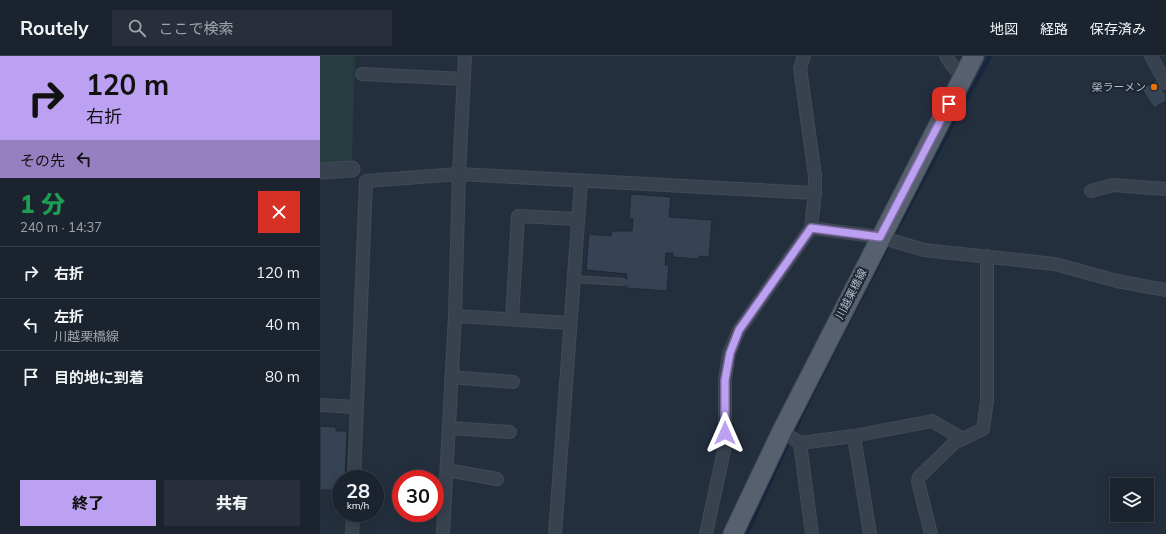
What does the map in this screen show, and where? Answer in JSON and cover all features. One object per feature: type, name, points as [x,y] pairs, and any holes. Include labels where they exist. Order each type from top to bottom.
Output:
[{"type":"main road","name":"川越栗橋線","points":[[733,534],[782,431],[974,56]]},
{"type":"street","points":[[443,534],[455,316],[459,174],[465,56]]},
{"type":"street","points":[[706,534],[725,446],[725,380],[730,353],[739,330],[811,228],[816,193],[800,68],[804,56]]},
{"type":"street","points":[[946,56],[963,77]]},
{"type":"street","points":[[1151,56],[1162,66],[1166,83]]},
{"type":"street","points":[[362,74],[464,79]]},
{"type":"street","points":[[320,171],[352,169]]},
{"type":"street","points":[[354,470],[366,181],[459,174],[816,193]]},
{"type":"street","points":[[555,534],[581,181]]},
{"type":"street","points":[[1091,191],[1113,185],[1166,189]]},
{"type":"street","points":[[512,319],[518,216],[577,219]]},
{"type":"street","points":[[811,228],[880,237],[924,250],[1055,264],[1117,281],[1166,290]]},
{"type":"street","points":[[931,534],[918,482],[919,477],[954,443],[983,429],[985,424],[987,401],[987,256]]},
{"type":"street","points":[[455,316],[570,323]]},
{"type":"street","points":[[451,377],[513,382]]},
{"type":"street","points":[[320,405],[357,407]]},
{"type":"street","points":[[782,431],[800,443],[854,436],[932,421],[963,439]]},
{"type":"street","points":[[449,428],[510,432]]},
{"type":"street","points":[[854,436],[870,534]]},
{"type":"street","points":[[800,443],[812,534]]},
{"type":"street","points":[[446,470],[497,479]]},
{"type":"street","points":[[352,522],[352,534],[356,534]]},
{"type":"lane","points":[[573,279],[623,282]]},
{"type":"green space","points":[[320,56],[355,56],[352,161],[320,163]]},
{"type":"building","points":[[1156,80],[1166,95],[1166,101],[1154,108],[1142,89]]},
{"type":"building","points":[[631,194],[671,197],[669,217],[712,220],[709,257],[699,256],[698,259],[673,257],[673,253],[666,253],[665,265],[669,265],[667,291],[626,288],[627,274],[586,270],[589,234],[611,236],[612,231],[632,231],[633,219],[629,219]]},
{"type":"building","points":[[320,426],[336,427],[336,431],[347,431],[345,470],[332,470],[332,490],[320,490]]},
{"type":"waterway","points":[[747,534],[796,427],[848,322],[990,56]]},
{"type":"place","name":"榮ラーメン","points":[[1154,87]]},
{"type":"route","points":[[725,433],[725,380],[730,353],[739,330],[811,228],[880,237],[949,104]]}]
